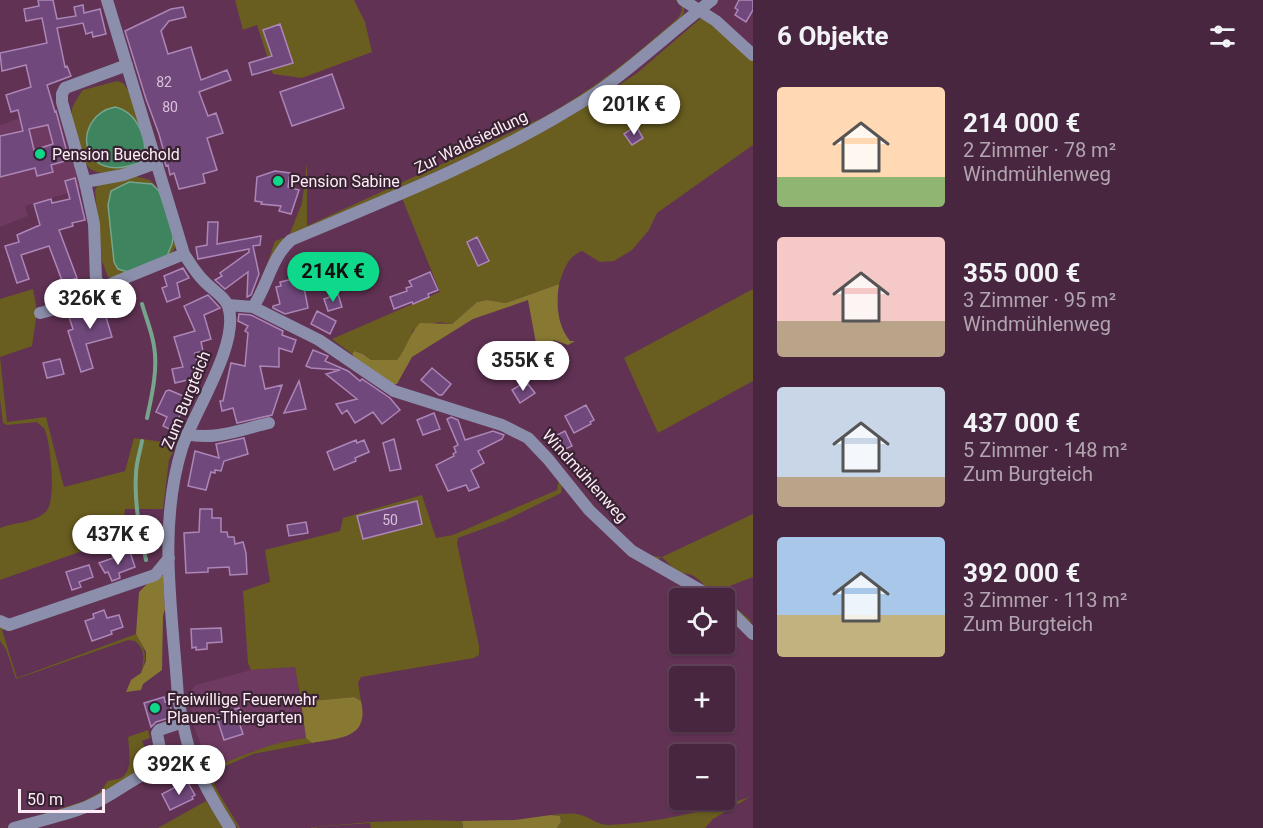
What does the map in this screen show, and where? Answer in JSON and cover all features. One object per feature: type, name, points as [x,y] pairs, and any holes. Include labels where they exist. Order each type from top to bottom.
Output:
[{"type":"street","points":[[107,0],[184,254],[201,279],[228,305]]},
{"type":"street","points":[[683,0],[716,21],[753,55]]},
{"type":"street","name":"Zur Waldsiedlung","points":[[253,307],[281,248],[291,240],[444,174],[573,108],[633,67],[712,0]]},
{"type":"street","points":[[104,286],[96,280],[94,224],[85,182],[62,102],[62,94],[65,88],[127,65]]},
{"type":"street","points":[[85,182],[123,175],[156,163]]},
{"type":"street","points":[[40,313],[94,296],[104,286],[184,254]]},
{"type":"street","name":"Windmühlenweg","points":[[228,305],[253,307],[319,340],[394,391],[501,425],[528,438],[589,510],[632,551],[697,588]]},
{"type":"street","name":"Zum Burgteich","points":[[228,305],[230,323],[226,344],[215,375],[187,434],[172,491],[168,534],[178,698],[183,722],[192,757],[212,799],[230,828]]},
{"type":"street","points":[[187,434],[199,438],[214,436],[269,423]]},
{"type":"street","points":[[0,621],[9,625],[155,575],[169,558]]},
{"type":"street","points":[[735,616],[753,634]]},
{"type":"street","points":[[163,765],[157,733],[159,730],[183,722]]},
{"type":"street","points":[[14,828],[86,807],[120,789],[144,772],[192,757]]},
{"type":"shaded area","points":[[235,0],[354,0],[365,22],[372,52],[302,78],[273,74],[257,25],[243,30]]},
{"type":"shaded area","points":[[675,0],[678,0],[684,6],[684,13],[681,17],[631,62],[576,100],[511,137],[289,239],[256,297],[275,241],[289,236],[302,203],[307,163],[307,226],[544,117],[580,95],[646,46],[678,18],[682,11],[681,4]]},
{"type":"shaded area","points":[[701,18],[726,35],[753,59],[753,145],[657,213],[649,230],[632,250],[614,261],[600,262],[582,251],[569,260],[559,284],[506,303],[487,300],[477,302],[452,324],[439,322],[413,330],[406,349],[397,360],[371,360],[356,351],[352,354],[332,339],[440,292],[402,198],[569,117],[636,74]]},
{"type":"shaded area","points":[[117,81],[123,83],[129,91],[150,153],[146,161],[134,166],[120,171],[99,172],[88,166],[80,151],[72,109],[83,90]]},
{"type":"shaded area","points":[[55,106],[81,189],[25,206],[28,216],[0,227],[0,125]]},
{"type":"shaded area","points":[[115,107],[130,114],[140,128],[144,144],[143,161],[121,167],[105,166],[94,159],[88,148],[87,136],[91,123],[101,113]]},
{"type":"shaded area","points":[[131,175],[150,180],[163,196],[176,235],[175,248],[170,256],[112,238],[114,262],[128,272],[116,277],[108,277],[102,261],[95,191],[98,184]]},
{"type":"shaded area","points":[[129,182],[152,184],[159,191],[174,231],[167,256],[128,272],[118,269],[114,262],[108,205],[111,191]]},
{"type":"shaded area","points":[[559,284],[560,321],[570,341],[575,341],[568,345],[554,340],[537,349],[528,300],[473,319],[412,357],[397,384],[391,384],[358,362],[352,354],[355,351],[371,360],[397,360],[420,323],[452,324],[477,302],[487,300],[506,303]]},
{"type":"shaded area","points":[[33,289],[37,312],[32,346],[0,357],[0,299]]},
{"type":"shaded area","points":[[753,289],[753,381],[658,433],[624,358]]},
{"type":"shaded area","points":[[0,357],[7,422],[46,417],[64,487],[125,471],[134,438],[177,444],[169,460],[163,509],[125,509],[122,537],[0,580],[0,528],[32,520],[47,510],[50,504],[52,470],[44,428],[37,422],[7,425],[3,423],[0,399]]},
{"type":"shaded area","points":[[559,464],[621,535],[649,555],[662,557],[655,561],[615,533]]},
{"type":"shaded area","points":[[559,479],[562,485],[561,493],[504,521],[458,538],[457,543],[479,655],[474,658],[361,677],[358,683],[361,701],[354,697],[301,702],[295,667],[251,670],[248,663],[243,591],[270,582],[265,550],[340,531],[343,518],[422,495],[436,538],[453,535],[557,490]]},
{"type":"shaded area","points":[[753,514],[753,577],[726,588],[706,588],[690,574],[676,570],[662,557]]},
{"type":"shaded area","points":[[159,575],[163,576],[165,609],[162,670],[143,684],[141,690],[126,692],[131,680],[141,673],[146,661],[146,652],[136,634],[139,592]]},
{"type":"shaded area","points":[[735,607],[750,620],[753,630],[735,613]]},
{"type":"shaded area","points":[[0,624],[11,627],[2,630],[17,678],[136,634],[144,653],[143,667],[141,673],[143,652],[141,648],[135,641],[128,640],[16,679],[6,649],[0,641]]},
{"type":"shaded area","points":[[295,667],[306,738],[290,740],[254,751],[210,769],[193,724],[189,692],[196,685],[251,670]]},
{"type":"shaded area","points":[[354,697],[361,701],[363,714],[357,730],[342,738],[332,740],[312,743],[306,738],[301,702]]},
{"type":"shaded area","points":[[148,730],[150,738],[142,741],[149,760],[148,765],[135,776],[82,805],[0,828],[84,801],[100,792],[108,781],[123,777],[129,761],[128,737]]},
{"type":"shaded area","points":[[306,738],[312,743],[253,754],[216,770],[212,779],[240,828],[238,828],[212,787],[207,770],[208,763],[210,769],[269,746]]},
{"type":"shaded area","points":[[750,797],[735,806],[735,801]]},
{"type":"shaded area","points":[[206,801],[224,828],[158,828]]},
{"type":"shaded area","points":[[704,810],[728,810],[713,819],[705,828],[557,828],[561,822],[560,816],[551,815],[576,814],[605,825],[681,816]]},
{"type":"shaded area","points":[[560,816],[561,822],[557,828],[463,828],[462,821],[515,820]]},
{"type":"shaded area","points":[[462,821],[463,828],[371,828],[370,823],[305,828],[370,822]]},
{"type":"building","points":[[38,0],[53,0],[57,19],[76,16],[74,7],[83,5],[84,13],[100,9],[106,34],[93,37],[92,32],[86,34],[83,23],[57,28],[65,67],[67,66],[71,76],[47,85],[69,160],[51,165],[53,172],[37,176],[35,168],[0,177],[0,136],[23,131],[18,110],[11,112],[6,95],[31,87],[26,65],[2,71],[0,53],[47,43],[42,18],[26,21],[24,9],[39,6]],"holes":[[[48,125],[53,144],[34,150],[29,129]]]},
{"type":"building","points":[[739,0],[753,0],[753,10],[746,22],[735,15],[738,10],[735,8]]},
{"type":"building","points":[[183,7],[186,17],[169,21],[161,31],[168,54],[191,47],[201,80],[227,70],[231,80],[199,92],[208,116],[216,113],[223,133],[207,138],[217,170],[203,174],[205,183],[179,189],[174,173],[170,175],[168,165],[166,166],[159,134],[125,31],[171,9]]},
{"type":"building","points":[[280,24],[293,63],[252,75],[249,63],[272,56],[263,30]]},
{"type":"building","points":[[332,74],[344,108],[292,126],[280,92]]},
{"type":"building","points":[[636,126],[643,138],[632,145],[624,134]]},
{"type":"building","points":[[275,171],[290,173],[288,187],[299,190],[291,214],[279,211],[281,206],[261,204],[262,202],[255,201],[257,177]]},
{"type":"building","points":[[75,178],[85,220],[72,223],[73,226],[59,230],[77,278],[63,283],[49,246],[21,255],[29,279],[17,283],[5,246],[19,242],[17,235],[40,225],[34,204],[51,199],[52,203],[70,199],[65,181]]},
{"type":"building","points":[[208,222],[218,222],[217,244],[261,236],[260,245],[253,246],[259,274],[251,295],[247,297],[248,272],[225,289],[215,280],[222,276],[220,273],[249,252],[249,249],[198,259],[196,247],[207,245]]},
{"type":"building","points":[[477,237],[489,261],[478,266],[467,242]]},
{"type":"building","points":[[183,268],[189,278],[177,283],[180,297],[167,302],[162,288],[167,286],[164,276]]},
{"type":"building","points":[[430,272],[438,290],[413,304],[412,302],[394,309],[390,297],[407,291],[406,288],[412,286],[409,281]]},
{"type":"building","points":[[302,277],[308,308],[285,314],[273,308],[280,304],[276,287],[281,286],[280,282]]},
{"type":"building","points":[[338,294],[342,307],[328,311],[324,299]]},
{"type":"building","points":[[208,295],[220,308],[204,315],[211,339],[201,342],[203,351],[195,353],[200,377],[175,383],[172,369],[183,367],[174,337],[195,331],[184,306]]},
{"type":"building","points":[[113,300],[118,313],[106,317],[112,337],[86,344],[93,368],[81,372],[68,331],[73,329],[68,314]]},
{"type":"building","points":[[317,311],[336,321],[330,334],[311,324]]},
{"type":"building","points":[[239,314],[251,315],[283,331],[282,335],[296,340],[292,352],[279,348],[279,367],[260,366],[265,389],[282,385],[272,415],[237,423],[233,408],[222,411],[220,401],[223,401],[231,363],[245,366],[248,333],[245,331],[248,326],[238,321]]},
{"type":"building","points":[[313,350],[328,356],[325,361],[348,371],[360,381],[362,379],[390,398],[400,410],[382,424],[373,412],[355,423],[347,410],[342,414],[336,404],[357,399],[326,374],[340,370],[306,366]]},
{"type":"building","points":[[60,359],[64,374],[47,378],[43,363]]},
{"type":"building","points":[[432,368],[451,384],[442,395],[421,380]]},
{"type":"building","points":[[299,381],[306,409],[284,413]]},
{"type":"building","points":[[525,382],[535,393],[520,403],[512,390]]},
{"type":"building","points":[[169,390],[188,398],[178,419],[181,420],[175,432],[163,426],[167,417],[156,412],[166,391]]},
{"type":"building","points":[[586,405],[594,420],[574,433],[565,416]]},
{"type":"building","points":[[434,413],[440,429],[423,435],[417,420]]},
{"type":"building","points":[[451,417],[458,420],[465,440],[493,431],[504,435],[502,439],[478,451],[484,463],[471,470],[479,487],[469,491],[466,485],[448,491],[436,465],[454,456],[456,452],[454,447],[458,445],[447,419]]},
{"type":"building","points":[[565,431],[572,446],[561,451],[558,445],[555,447],[551,438]]},
{"type":"building","points":[[244,438],[248,454],[224,461],[221,471],[211,472],[206,490],[188,486],[195,451],[219,458],[216,444]]},
{"type":"building","points":[[394,439],[401,469],[390,471],[383,443]]},
{"type":"building","points":[[356,440],[357,443],[364,440],[369,452],[355,458],[356,461],[334,470],[327,452]]},
{"type":"building","points":[[417,501],[422,524],[363,539],[357,516]]},
{"type":"building","points":[[200,509],[212,509],[212,518],[221,518],[221,532],[227,532],[228,537],[234,537],[235,544],[243,542],[247,574],[230,575],[229,567],[208,568],[208,572],[186,573],[184,533],[199,532]]},
{"type":"building","points":[[306,522],[308,533],[289,536],[287,525]]},
{"type":"building","points":[[130,552],[135,567],[119,573],[120,578],[112,581],[108,572],[105,573],[99,563]]},
{"type":"building","points":[[89,565],[93,577],[79,582],[81,587],[72,590],[66,572]]},
{"type":"building","points":[[104,610],[107,618],[119,615],[123,627],[111,631],[112,634],[92,641],[85,621],[94,618],[93,614]]},
{"type":"building","points":[[221,628],[222,642],[207,643],[207,649],[192,648],[191,629]]},
{"type":"building","points":[[164,697],[165,702],[169,701],[172,712],[168,713],[169,718],[156,722],[151,727],[144,703]]},
{"type":"building","points":[[239,708],[242,718],[238,719],[243,734],[224,740],[216,715]]},
{"type":"building","points":[[187,781],[195,795],[193,799],[170,810],[162,794]]},
{"type":"waterway","points":[[142,304],[155,355],[154,382],[147,418]]},
{"type":"waterway","points":[[142,441],[136,470],[136,496],[146,560]]},
{"type":"place","name":"Pension Buechold","points":[[40,154]]},
{"type":"place","name":"Pension Sabine","points":[[278,181]]},
{"type":"place","name":"Freiwillige Feuerwehr Plauen-Thiergarten","points":[[155,708]]}]
